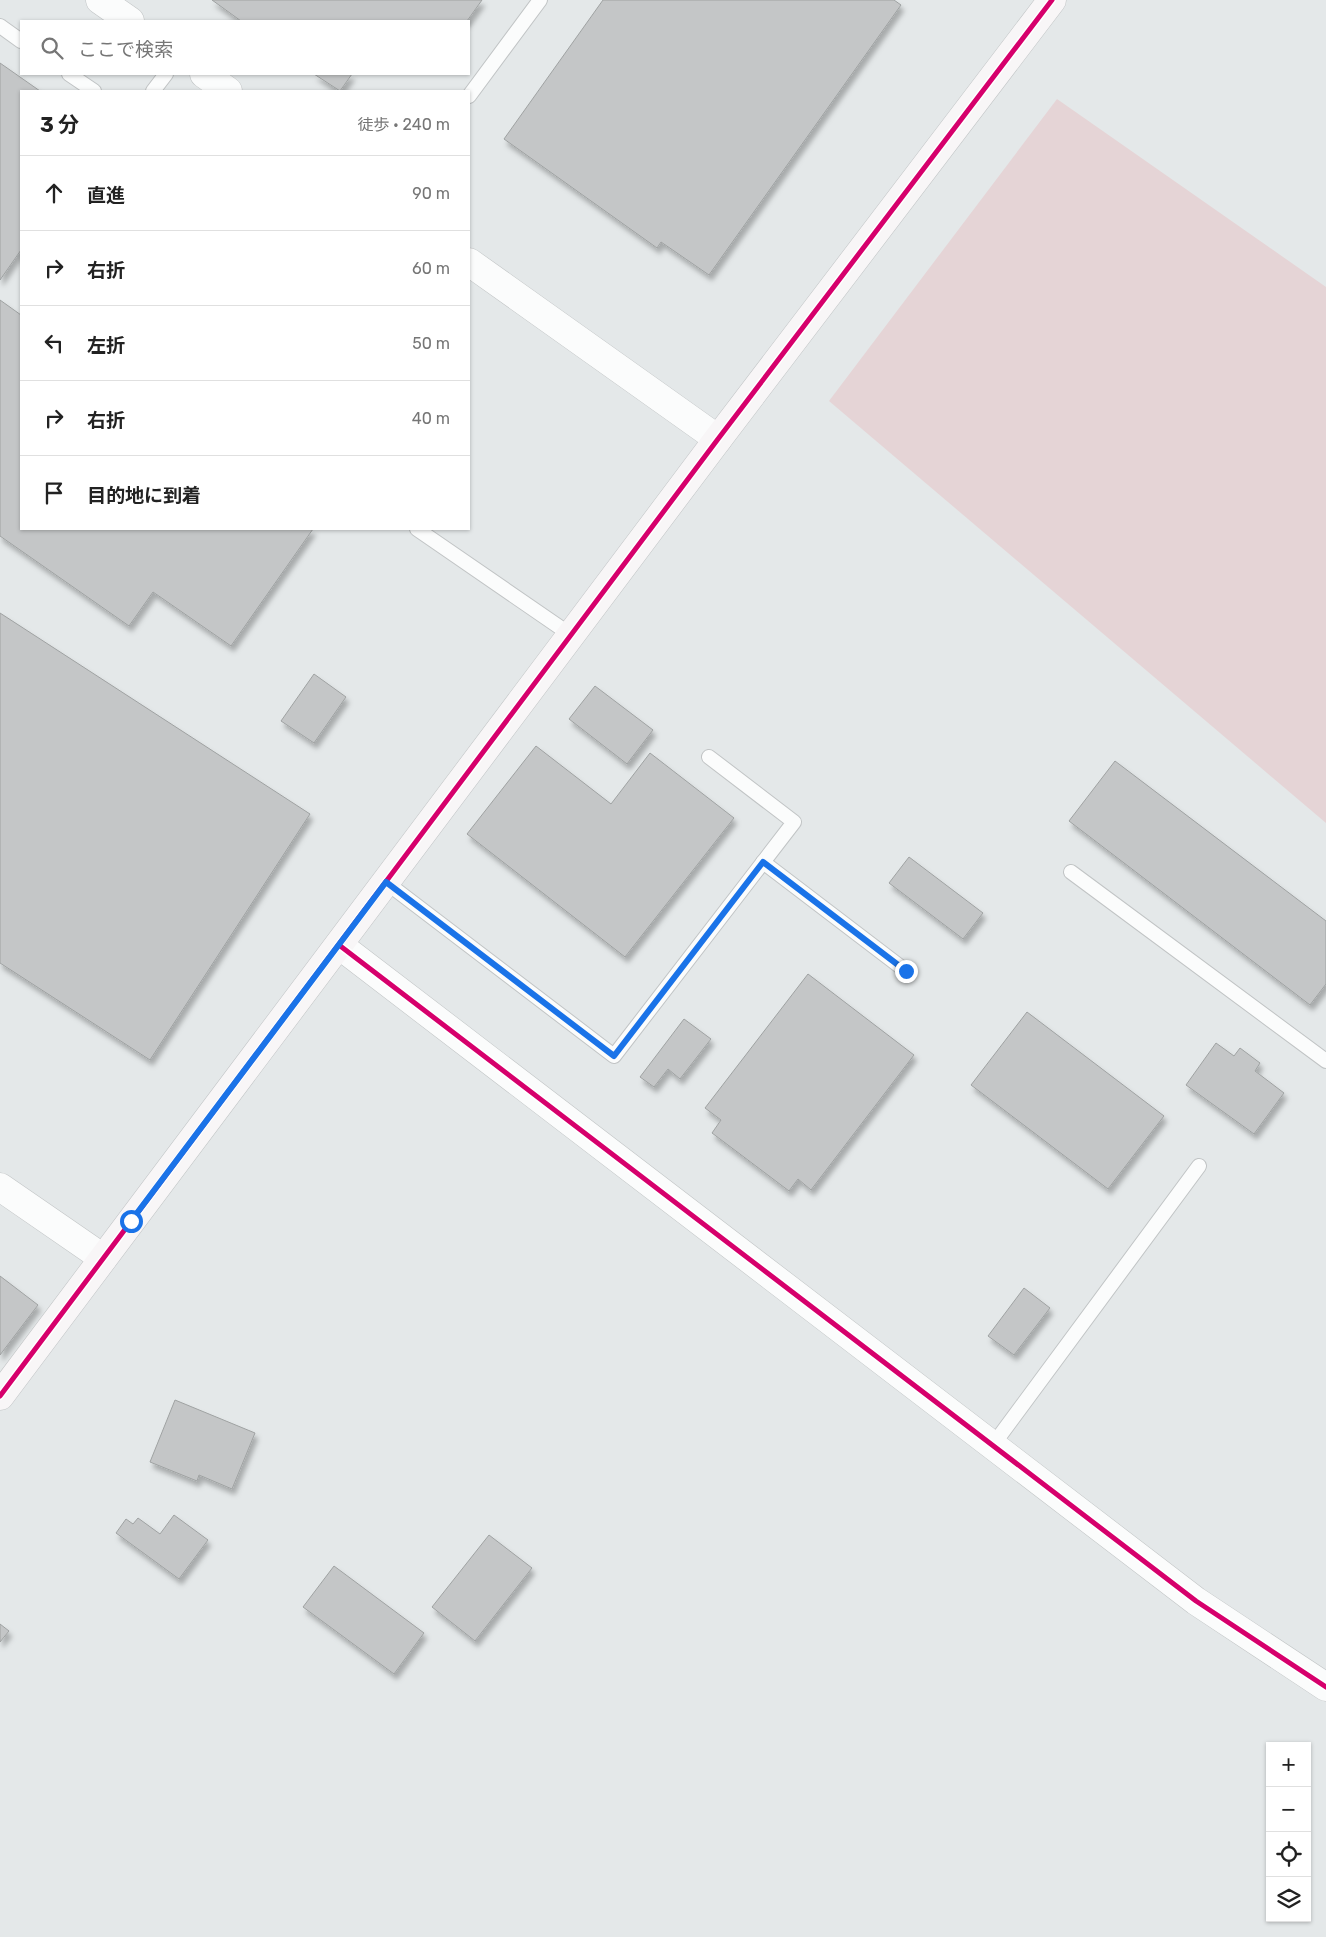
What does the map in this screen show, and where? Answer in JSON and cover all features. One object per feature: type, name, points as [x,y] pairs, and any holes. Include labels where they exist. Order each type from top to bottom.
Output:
[{"type":"street","points":[[100,0],[129,20]]},
{"type":"street","points":[[0,1396],[718,439],[1052,0]]},
{"type":"street","points":[[205,75],[227,90]]},
{"type":"street","points":[[470,263],[718,439]]},
{"type":"street","points":[[339,945],[1196,1601],[1326,1687]]},
{"type":"street","points":[[0,1187],[103,1258]]},
{"type":"lane","points":[[470,95],[540,0]]},
{"type":"lane","points":[[0,26],[20,40]]},
{"type":"lane","points":[[70,75],[93,90]]},
{"type":"lane","points":[[154,90],[165,75]]},
{"type":"lane","points":[[418,530],[571,635]]},
{"type":"lane","points":[[386,882],[614,1056],[794,822],[709,758]]},
{"type":"lane","points":[[763,862],[906,971]]},
{"type":"lane","points":[[1072,872],[1326,1061]]},
{"type":"lane","points":[[993,1445],[1199,1166]]},
{"type":"shaded area","points":[[1057,99],[1326,287],[1326,823],[829,401]]},
{"type":"building","points":[[212,0],[482,0],[468,20],[240,20]]},
{"type":"building","points":[[603,0],[894,0],[901,5],[709,275],[661,242],[657,248],[504,139]]},
{"type":"building","points":[[0,63],[39,90],[20,90],[20,251],[0,280]]},
{"type":"building","points":[[316,75],[351,75],[341,90]]},
{"type":"building","points":[[0,300],[20,314],[20,530],[312,530],[231,646],[153,592],[129,626],[0,536]]},
{"type":"building","points":[[0,613],[310,814],[150,1060],[0,963]]},
{"type":"building","points":[[314,674],[346,697],[314,743],[281,721]]},
{"type":"building","points":[[595,686],[653,730],[627,764],[569,719]]},
{"type":"building","points":[[536,746],[611,804],[650,753],[734,818],[625,957],[467,834]]},
{"type":"building","points":[[1115,761],[1326,921],[1326,984],[1310,1005],[1069,821]]},
{"type":"building","points":[[909,857],[983,913],[963,939],[889,883]]},
{"type":"building","points":[[808,974],[914,1055],[811,1190],[798,1179],[789,1191],[712,1133],[721,1120],[705,1108]]},
{"type":"building","points":[[1027,1012],[1164,1116],[1108,1189],[971,1085]]},
{"type":"building","points":[[684,1019],[711,1039],[680,1079],[668,1069],[654,1087],[640,1077]]},
{"type":"building","points":[[1216,1043],[1234,1056],[1240,1048],[1260,1063],[1255,1071],[1284,1093],[1254,1134],[1186,1085]]},
{"type":"building","points":[[0,1276],[38,1305],[0,1355]]},
{"type":"building","points":[[1024,1288],[1050,1308],[1014,1355],[988,1336]]},
{"type":"building","points":[[175,1400],[255,1433],[232,1489],[199,1475],[197,1481],[150,1462]]},
{"type":"building","points":[[174,1515],[208,1540],[179,1579],[116,1533],[126,1519],[133,1524],[138,1518],[160,1534]]},
{"type":"building","points":[[489,1535],[532,1568],[475,1641],[432,1607]]},
{"type":"building","points":[[334,1566],[424,1633],[394,1674],[303,1607]]},
{"type":"building","points":[[0,1624],[9,1631],[0,1642]]},
{"type":"cycle path","points":[[0,1396],[718,439],[1052,0]]},
{"type":"cycle path","points":[[339,945],[1196,1601],[1326,1687]]},
{"type":"route","points":[[131,1221],[386,882],[614,1056],[763,862],[906,971]]}]
